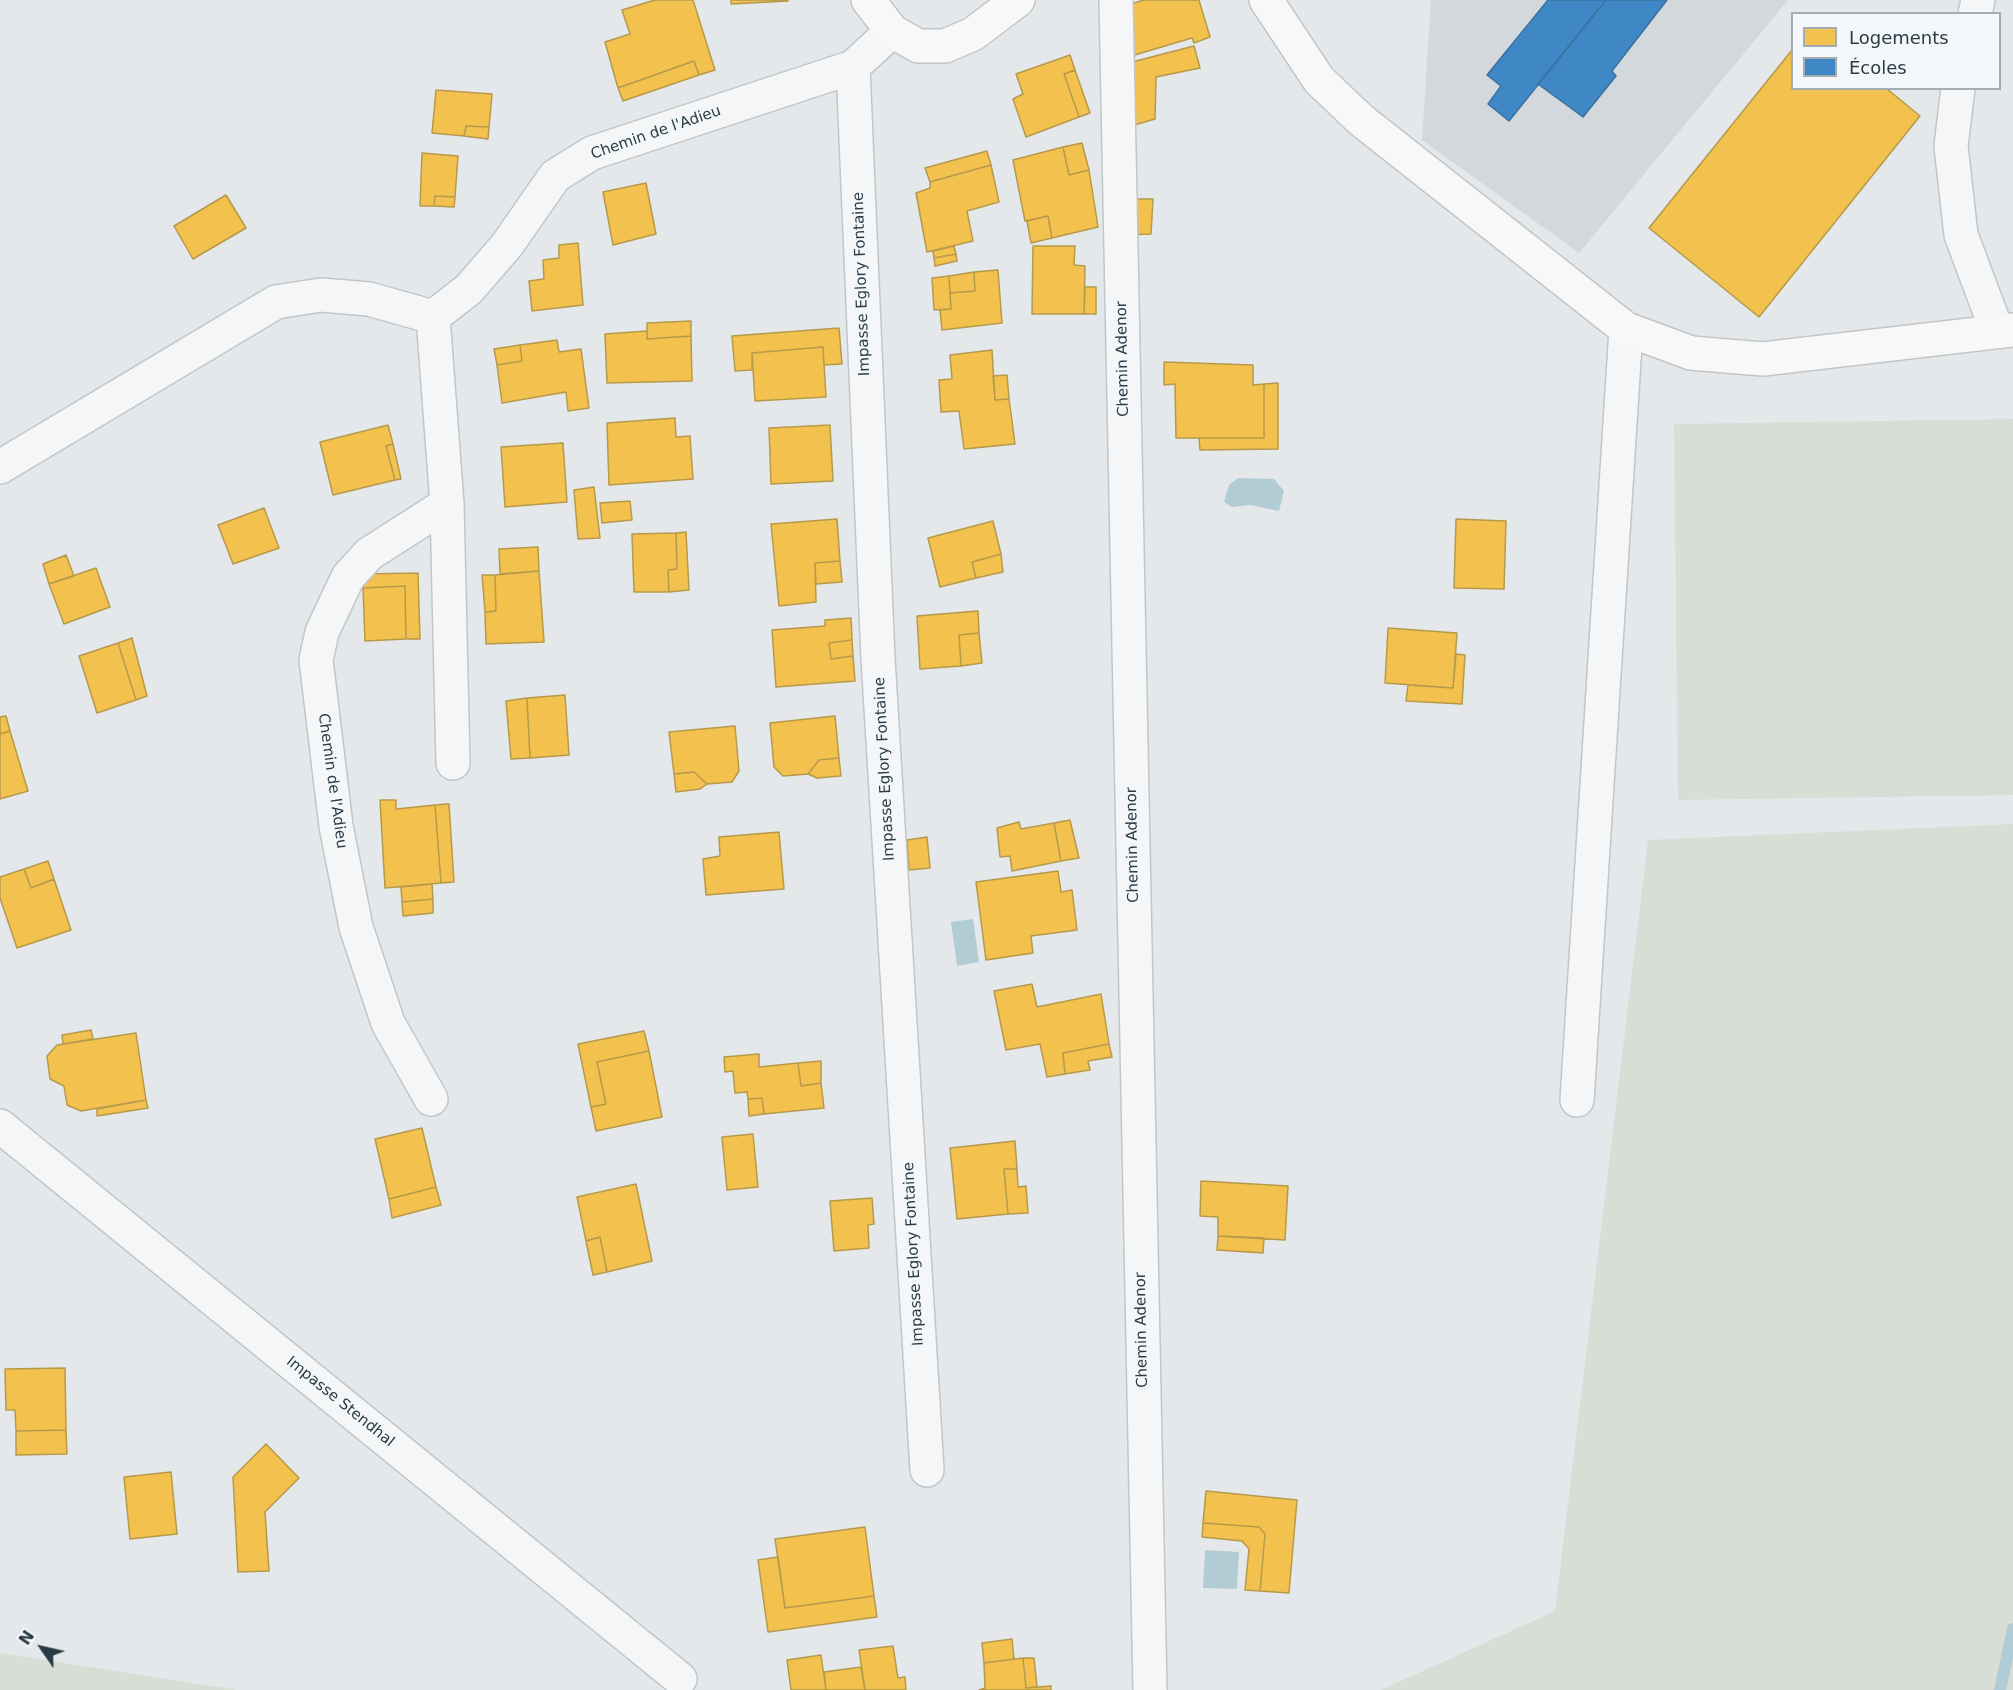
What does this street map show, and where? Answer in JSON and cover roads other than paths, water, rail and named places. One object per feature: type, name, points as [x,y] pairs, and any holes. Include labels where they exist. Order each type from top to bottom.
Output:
[{"type":"main road","points":[[868,0],[892,31],[918,46],[945,46],[973,34],[1018,0]]},
{"type":"main road","points":[[1266,0],[1319,80],[1360,120],[1626,329],[1691,353],[1763,359],[2005,330]]},
{"type":"street","name":"Chemin Adenor","points":[[1116,0],[1150,1689]]},
{"type":"street","name":"Chemin de l'Adieu","points":[[434,317],[469,289],[507,245],[555,176],[592,153],[853,67],[892,31]]},
{"type":"street","name":"Impasse Eglory Fontaine","points":[[853,67],[879,670],[927,1470]]},
{"type":"street","points":[[1958,90],[1951,146],[1961,235],[2005,330]]},
{"type":"street","points":[[0,467],[276,302],[321,295],[369,299],[434,317],[447,504],[453,763]]},
{"type":"street","points":[[1577,1100],[1626,329]]},
{"type":"street","name":"Chemin de l'Adieu","points":[[431,1099],[388,1023],[356,927],[336,826],[316,660],[322,632],[348,576],[369,554],[447,504]]},
{"type":"street","name":"Impasse Stendhal","points":[[0,1126],[680,1679]]},
{"type":"water","points":[[1238,478],[1274,479],[1284,491],[1279,511],[1250,505],[1232,507],[1224,502],[1229,485]]},
{"type":"water","points":[[973,919],[979,962],[957,966],[951,922]]},
{"type":"water","points":[[1205,1550],[1239,1552],[1237,1589],[1203,1588]]},
{"type":"waterway","points":[[2000,1690],[2013,1629]]}]
